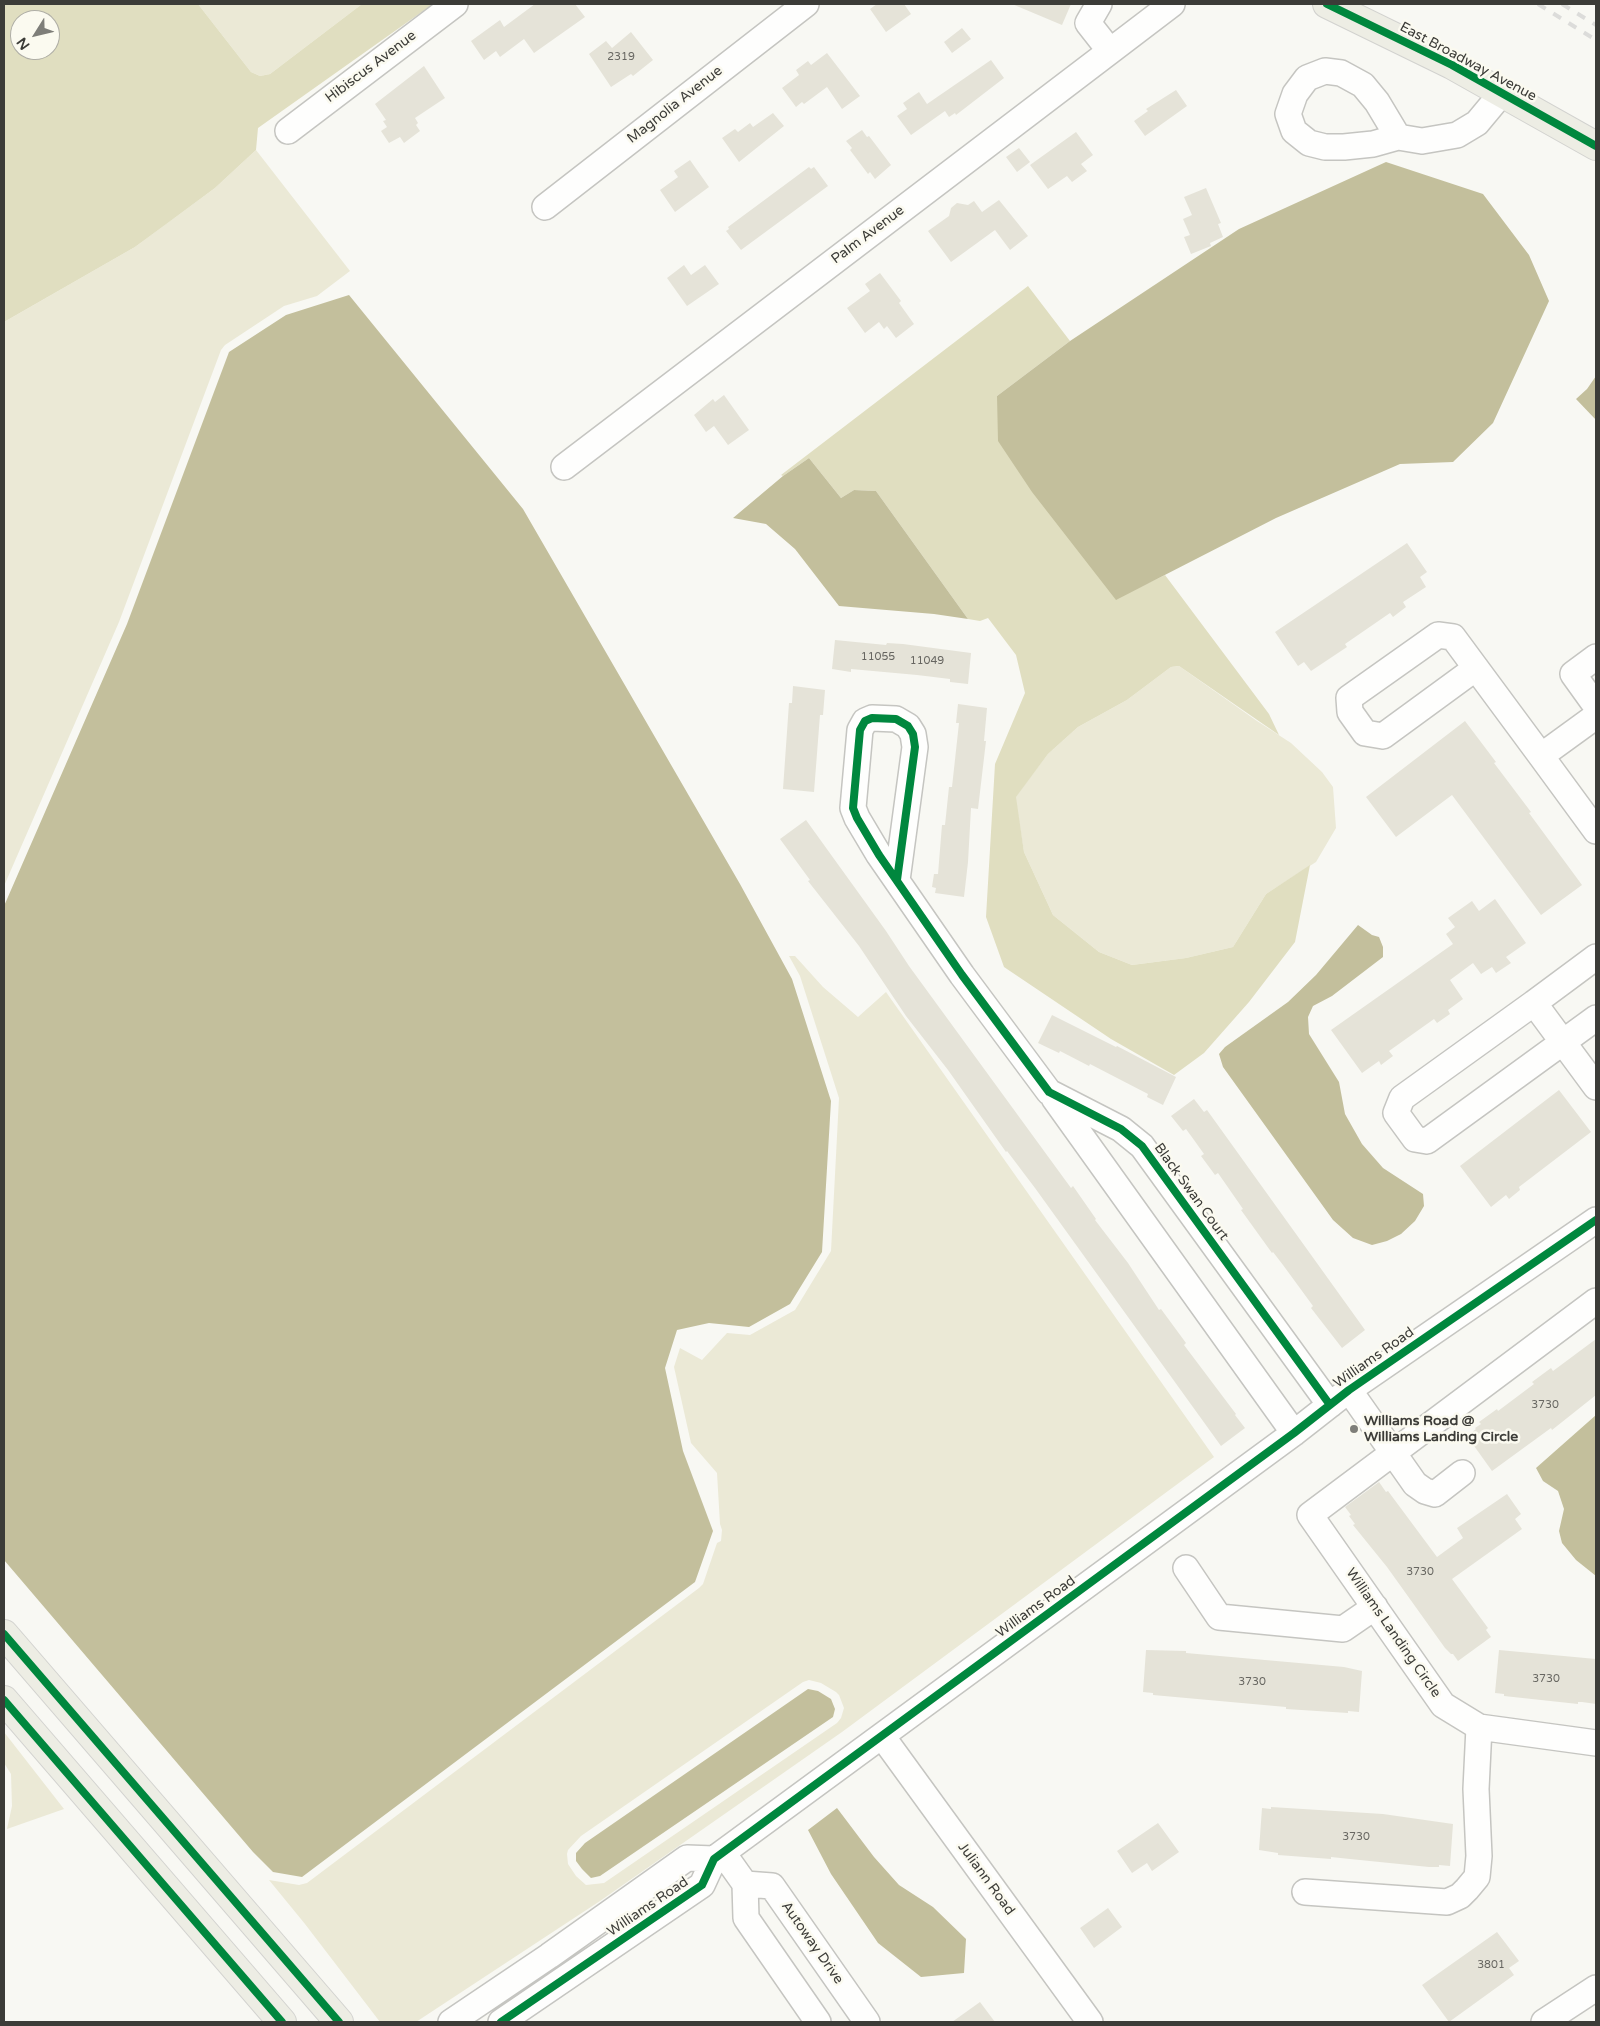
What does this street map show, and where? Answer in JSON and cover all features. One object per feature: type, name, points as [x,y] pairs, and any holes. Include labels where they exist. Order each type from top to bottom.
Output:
[{"type":"main road","name":"East Broadway Avenue","points":[[1327,4],[1452,65],[1596,146]]},
{"type":"main road","points":[[4,1634],[339,2022]]},
{"type":"main road","points":[[4,1700],[282,2022]]},
{"type":"street","name":"Hibiscus Avenue","points":[[288,130],[454,4]]},
{"type":"street","name":"Magnolia Avenue","points":[[545,206],[806,4]]},
{"type":"street","points":[[1099,4],[1088,23],[1110,51]]},
{"type":"street","name":"Palm Avenue","points":[[564,467],[1172,4]]},
{"type":"street","points":[[1398,137],[1422,141],[1457,135],[1477,123],[1502,93]]},
{"type":"street","points":[[1476,668],[1383,736],[1365,733],[1350,712],[1349,698],[1438,635],[1453,637],[1476,668],[1541,756],[1596,831]]},
{"type":"street","points":[[1596,657],[1573,674],[1596,706]]},
{"type":"street","points":[[1541,756],[1596,716]]},
{"type":"street","name":"Black Swan Court","points":[[897,880],[915,747],[913,734],[908,726],[896,719],[872,718],[865,721],[860,730],[853,808],[879,855],[962,975],[1049,1092],[1121,1129],[1142,1146],[1340,1397]]},
{"type":"street","points":[[1596,957],[1402,1098],[1396,1113],[1414,1138],[1427,1141],[1596,1018]]},
{"type":"street","points":[[1534,1003],[1596,1087]]},
{"type":"street","points":[[1049,1092],[1294,1433]]},
{"type":"street","name":"Williams Road","points":[[501,2022],[702,1885],[719,1856],[1294,1433],[1340,1397],[1596,1220]]},
{"type":"street","name":"Williams Landing Circle","points":[[1596,1302],[1310,1515],[1443,1705],[1479,1728],[1596,1743]]},
{"type":"street","points":[[1340,1397],[1393,1452],[1416,1484],[1425,1491],[1435,1494],[1462,1473]]},
{"type":"street","points":[[1186,1568],[1219,1617],[1343,1629],[1375,1607]]},
{"type":"street","points":[[1305,1892],[1447,1902],[1460,1896],[1477,1877],[1479,1856],[1476,1789],[1479,1728]]},
{"type":"street","name":"Juliann Road","points":[[882,1736],[1090,2022]]},
{"type":"street","points":[[719,1856],[745,1884],[746,1918],[818,2022]]},
{"type":"street","name":"Williams Road","points":[[450,2022],[549,1956],[687,1858],[719,1856]]},
{"type":"street","name":"Autoway Drive","points":[[745,1884],[772,1886],[867,2022]]},
{"type":"street","points":[[1544,2022],[1596,1988]]},
{"type":"shaded area","points":[[4,4],[198,4],[251,72],[260,76],[270,74],[362,4],[433,4],[258,128],[256,150],[215,188],[135,247],[4,322]]},
{"type":"shaded area","points":[[198,4],[362,4],[270,74],[260,76],[251,72]]},
{"type":"shaded area","points":[[256,150],[350,271],[317,296],[284,306],[225,345],[221,350],[119,622],[4,886],[4,322],[135,247],[215,188]]},
{"type":"shaded area","points":[[1386,162],[1483,194],[1529,255],[1549,301],[1493,423],[1453,462],[1400,464],[1276,518],[1116,600],[1032,492],[998,441],[997,396],[1070,341],[1239,229]]},
{"type":"shaded area","points":[[1028,286],[1070,341],[997,396],[1116,599],[1165,575],[1269,714],[1279,735],[1179,666],[1171,667],[1127,700],[1078,727],[1048,754],[1016,797],[1024,852],[1053,915],[1099,952],[1132,965],[1186,958],[1233,947],[1266,894],[1310,865],[1295,942],[1249,1002],[1204,1053],[1174,1075],[1111,1039],[1004,967],[986,917],[995,764],[1025,693],[1016,655],[988,618],[980,621],[968,619],[876,491],[854,490],[841,498],[809,458],[783,476],[781,475]]},
{"type":"shaded area","points":[[349,295],[523,509],[740,884],[792,979],[831,1101],[822,1252],[790,1304],[749,1327],[709,1323],[677,1330],[665,1368],[683,1451],[713,1531],[695,1582],[302,1877],[273,1872],[253,1852],[4,1560],[4,906],[127,624],[229,352],[286,315]]},
{"type":"shaded area","points":[[1596,376],[1596,420],[1576,399],[1587,389]]},
{"type":"shaded area","points":[[809,458],[841,498],[854,490],[876,491],[968,619],[934,614],[839,606],[795,549],[766,524],[733,518],[783,476]]},
{"type":"shaded area","points":[[1179,666],[1291,743],[1322,772],[1333,787],[1336,828],[1316,862],[1266,894],[1233,947],[1186,958],[1132,965],[1099,952],[1053,915],[1024,852],[1015,797],[1048,754],[1078,727],[1127,700],[1171,667]]},
{"type":"shaded area","points":[[1358,925],[1372,935],[1379,937],[1383,947],[1383,957],[1332,996],[1313,1006],[1308,1017],[1309,1034],[1339,1082],[1345,1114],[1362,1144],[1383,1168],[1423,1194],[1424,1206],[1415,1221],[1401,1234],[1387,1241],[1372,1245],[1353,1238],[1333,1220],[1223,1067],[1219,1054],[1225,1047],[1288,1002],[1316,975]]},
{"type":"shaded area","points":[[789,956],[795,956],[823,987],[858,1017],[886,992],[1214,1457],[842,1732],[600,1901],[416,2022],[380,2022],[269,1880],[299,1885],[307,1883],[703,1584],[717,1543],[721,1541],[722,1530],[717,1473],[691,1443],[674,1367],[680,1348],[702,1360],[727,1333],[750,1335],[795,1310],[831,1251],[839,1098],[800,976]],"holes":[[[809,1680],[821,1683],[839,1695],[844,1708],[841,1718],[837,1723],[604,1883],[586,1885],[576,1876],[568,1864],[567,1854],[568,1850],[581,1836],[803,1682]]]},
{"type":"shaded area","points":[[1596,1415],[1596,1576],[1576,1560],[1562,1543],[1559,1531],[1564,1509],[1558,1491],[1543,1481],[1536,1468]]},
{"type":"shaded area","points":[[808,1689],[818,1691],[831,1699],[835,1709],[833,1717],[600,1876],[591,1878],[582,1869],[576,1861],[576,1853],[585,1843]]},
{"type":"shaded area","points":[[4,1732],[64,1809],[7,1829],[12,1806],[11,1774],[4,1763]]},
{"type":"shaded area","points":[[837,1808],[874,1857],[899,1885],[933,1907],[966,1939],[964,1973],[921,1977],[878,1943],[831,1874],[808,1830]]},
{"type":"building","points":[[535,4],[575,4],[585,17],[534,53],[524,39],[500,57],[496,51],[484,60],[471,41],[500,20],[504,27]]},
{"type":"building","points":[[877,4],[904,4],[911,14],[886,32],[870,9]]},
{"type":"building","points":[[1012,4],[1071,4],[1062,25]]},
{"type":"building","points":[[962,28],[971,39],[952,53],[944,42]]},
{"type":"building","points":[[631,32],[653,60],[633,76],[631,74],[611,87],[589,54],[606,41],[612,48]]},
{"type":"building","points":[[827,53],[860,96],[842,109],[827,87],[804,104],[802,102],[796,107],[782,88],[799,75],[796,70],[808,61],[811,65]]},
{"type":"building","points":[[991,60],[1004,78],[956,115],[955,113],[949,117],[945,111],[911,135],[897,116],[907,109],[903,103],[919,92],[927,104]]},
{"type":"building","points":[[424,66],[445,98],[415,118],[418,123],[416,125],[420,131],[404,143],[400,137],[389,143],[381,131],[387,127],[383,121],[386,120],[375,104]]},
{"type":"building","points":[[1176,90],[1187,106],[1145,136],[1134,121],[1148,111],[1146,109]]},
{"type":"building","points":[[773,113],[784,126],[739,162],[722,138],[735,129],[738,132],[750,123],[753,127]]},
{"type":"building","points":[[862,130],[867,137],[869,136],[891,165],[875,179],[870,172],[868,174],[850,150],[852,148],[846,141]]},
{"type":"building","points":[[1076,132],[1093,155],[1081,164],[1087,171],[1072,182],[1067,176],[1048,189],[1030,165]]},
{"type":"building","points":[[1019,148],[1030,162],[1017,172],[1006,157]]},
{"type":"building","points":[[690,160],[709,187],[675,212],[660,190],[678,177],[674,171]]},
{"type":"building","points":[[809,167],[811,169],[814,167],[828,186],[741,250],[726,231],[729,229],[728,227]]},
{"type":"building","points":[[1206,188],[1221,223],[1218,224],[1223,237],[1210,243],[1211,246],[1191,254],[1184,237],[1190,235],[1183,219],[1192,215],[1184,197]]},
{"type":"building","points":[[999,200],[1028,236],[1010,250],[995,230],[951,262],[928,231],[949,216],[951,208],[957,203],[968,205],[974,201],[982,212]]},
{"type":"building","points":[[684,265],[691,275],[705,265],[719,284],[687,306],[667,278]]},
{"type":"building","points":[[880,273],[901,301],[899,303],[914,324],[896,338],[887,326],[884,329],[879,322],[865,333],[847,308],[870,291],[865,284]]},
{"type":"building","points":[[724,395],[749,430],[728,445],[714,426],[706,432],[694,415],[713,399],[715,402]]},
{"type":"building","points":[[1407,543],[1427,572],[1420,577],[1426,587],[1403,602],[1406,607],[1393,617],[1390,613],[1345,644],[1347,647],[1311,671],[1304,662],[1298,666],[1275,632]]},
{"type":"building","points":[[835,640],[886,645],[887,643],[903,644],[971,653],[968,684],[950,682],[950,679],[917,675],[851,669],[851,672],[832,669]]},
{"type":"building","points":[[793,686],[825,690],[823,715],[820,715],[814,792],[783,789],[789,703],[792,703]]},
{"type":"building","points":[[958,704],[987,708],[984,741],[986,741],[978,809],[971,808],[964,897],[935,893],[936,888],[932,887],[934,874],[938,874],[942,825],[945,825],[949,787],[952,787],[959,723],[956,723]]},
{"type":"building","points":[[1465,721],[1582,885],[1541,915],[1452,795],[1396,837],[1366,797]]},
{"type":"building","points":[[806,820],[909,966],[1071,1188],[1073,1186],[1159,1310],[1161,1309],[1186,1343],[1184,1345],[1236,1414],[1245,1428],[1221,1446],[1035,1188],[1006,1152],[948,1070],[906,1016],[859,946],[808,881],[810,880],[780,839]]},
{"type":"building","points":[[1495,899],[1526,943],[1506,957],[1511,963],[1496,973],[1492,967],[1481,974],[1473,963],[1450,980],[1463,999],[1448,1010],[1450,1014],[1437,1023],[1434,1019],[1389,1051],[1393,1056],[1381,1065],[1379,1061],[1362,1073],[1331,1030],[1453,944],[1446,934],[1455,927],[1448,918],[1472,901],[1479,911]]},
{"type":"building","points":[[1052,1015],[1176,1077],[1163,1105],[1147,1097],[1148,1094],[1090,1064],[1089,1066],[1060,1051],[1059,1053],[1038,1043]]},
{"type":"building","points":[[1559,1090],[1591,1132],[1519,1187],[1520,1190],[1509,1199],[1506,1195],[1491,1207],[1460,1166]]},
{"type":"building","points":[[1194,1099],[1204,1112],[1207,1110],[1365,1330],[1342,1348],[1241,1210],[1243,1209],[1218,1173],[1215,1175],[1201,1156],[1204,1154],[1186,1129],[1183,1131],[1171,1116]]},
{"type":"building","points":[[1596,1339],[1596,1395],[1552,1430],[1551,1428],[1492,1471],[1467,1436],[1481,1424],[1479,1422],[1497,1409],[1498,1411],[1534,1384],[1532,1382],[1551,1368],[1553,1371]]},
{"type":"building","points":[[1379,1482],[1386,1492],[1388,1491],[1437,1557],[1463,1538],[1457,1528],[1507,1494],[1521,1514],[1515,1519],[1522,1529],[1452,1579],[1488,1628],[1486,1630],[1491,1637],[1458,1661],[1445,1648],[1387,1567],[1353,1525],[1355,1524],[1349,1516],[1351,1515],[1345,1507]]},
{"type":"building","points":[[1146,1650],[1186,1651],[1186,1653],[1344,1667],[1362,1671],[1359,1712],[1286,1709],[1286,1707],[1153,1695],[1153,1693],[1143,1692]]},
{"type":"building","points":[[1499,1650],[1596,1659],[1596,1704],[1578,1702],[1578,1704],[1504,1696],[1504,1694],[1495,1693]]},
{"type":"building","points":[[1271,1807],[1383,1814],[1453,1824],[1450,1866],[1439,1865],[1439,1867],[1429,1867],[1331,1857],[1331,1859],[1278,1855],[1278,1853],[1259,1850],[1262,1808],[1271,1809]]},
{"type":"building","points":[[1158,1823],[1179,1852],[1152,1871],[1147,1863],[1132,1873],[1117,1851]]},
{"type":"building","points":[[1108,1908],[1122,1927],[1094,1948],[1080,1928]]},
{"type":"building","points":[[1497,1932],[1519,1961],[1509,1968],[1514,1975],[1449,2022],[1422,1985]]},
{"type":"building","points":[[980,2002],[995,2022],[952,2022]]},
{"type":"railway","points":[[1538,4],[1596,40]]},
{"type":"railway","points":[[1562,4],[1596,25]]},
{"type":"cycle path","points":[[1327,4],[1452,65],[1596,146]]},
{"type":"cycle path","points":[[897,880],[915,747],[913,734],[908,726],[896,719],[872,718],[865,721],[860,730],[853,808],[879,855],[962,975],[1049,1092],[1121,1129],[1142,1146],[1330,1405]]},
{"type":"cycle path","points":[[501,2022],[702,1885],[714,1859],[1294,1433],[1349,1390],[1596,1220]]},
{"type":"cycle path","points":[[4,1634],[339,2022]]},
{"type":"cycle path","points":[[4,1700],[282,2022]]},
{"type":"place","name":"Williams Road @ Williams Landing Circle","points":[[1354,1429]]}]
